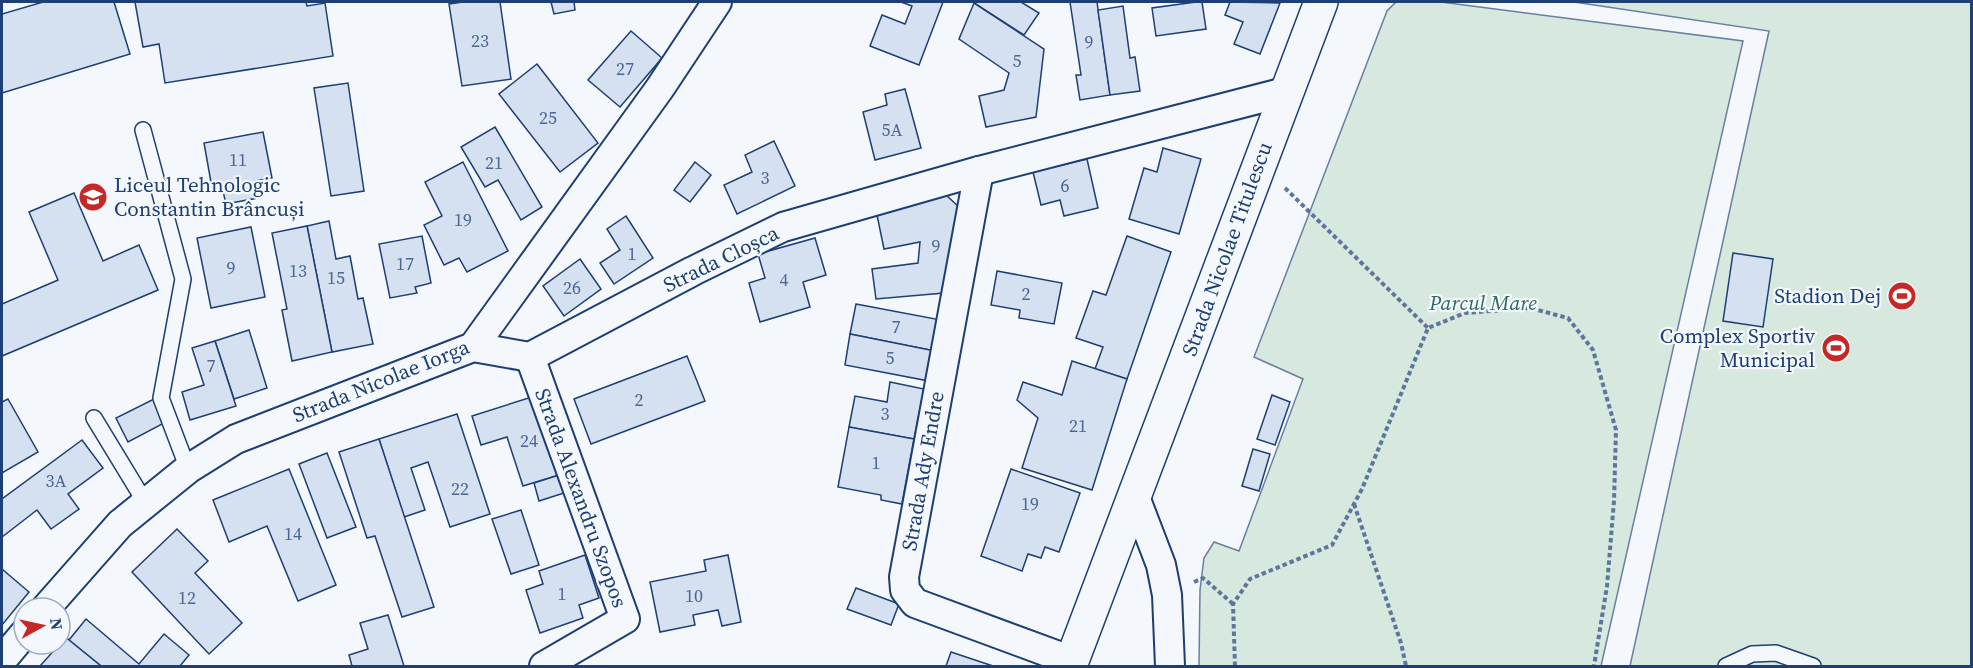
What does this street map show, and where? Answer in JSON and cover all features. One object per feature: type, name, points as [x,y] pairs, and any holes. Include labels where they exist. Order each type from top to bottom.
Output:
[{"type":"main road","name":"Strada Nicolae Titulescu","points":[[1071,664],[1285,92],[1321,2]]},
{"type":"street","name":"Strada Nicolae Iorga","points":[[57,596],[120,524],[145,502],[188,469],[236,439],[473,347],[635,124],[717,2]]},
{"type":"street","name":"Strada Cloșca","points":[[530,357],[693,271],[783,227],[979,171],[1285,92]]},
{"type":"street","name":"Strada Ady Endre","points":[[979,171],[904,578],[905,590],[915,603],[1071,664]]},
{"type":"street","points":[[473,347],[530,357]]},
{"type":"street","name":"Strada Alexandru Szopos","points":[[530,357],[625,618],[544,666]]},
{"type":"street","points":[[1135,497],[1161,565],[1167,595],[1170,666]]},
{"type":"street","points":[[2,660],[12,648]]},
{"type":"lane","points":[[143,130],[183,279],[160,398],[188,469]]},
{"type":"lane","points":[[94,418],[145,502]]},
{"type":"lane","points":[[1726,666],[1752,654],[1776,652],[1813,666]]},
{"type":"path","points":[[1259,163],[1428,328]]},
{"type":"path","points":[[1235,666],[1233,604],[1250,579],[1332,545],[1362,489],[1428,328],[1465,313],[1530,308],[1568,318],[1593,350],[1616,430],[1614,501],[1607,586],[1594,666]]},
{"type":"path","points":[[1354,504],[1401,643],[1406,666]]},
{"type":"path","points":[[1167,595],[1203,578],[1233,604]]},
{"type":"green space","name":"Parcul Mare","points":[[1396,2],[1441,2],[1743,41],[1601,666],[1199,666],[1200,590],[1204,558],[1214,542],[1239,551],[1303,379],[1254,357],[1387,11]]},
{"type":"green space","name":"Complex Sportiv Municipal","points":[[1574,2],[1971,2],[1971,666],[1630,666],[1769,31]]},
{"type":"building","points":[[43,2],[114,2],[130,54],[2,93],[2,14]]},
{"type":"building","points":[[135,2],[306,2],[307,6],[325,3],[333,56],[165,83],[159,44],[143,47]]},
{"type":"building","points":[[500,2],[511,79],[462,86],[449,4]]},
{"type":"building","points":[[551,2],[574,2],[575,10],[554,14]]},
{"type":"building","points":[[901,2],[943,2],[919,65],[870,46],[882,15],[905,24],[912,6]]},
{"type":"building","points":[[975,2],[1021,2],[1039,13],[1024,35]]},
{"type":"building","points":[[1070,2],[1097,2],[1110,95],[1080,100],[1076,75],[1081,75]]},
{"type":"building","points":[[1202,2],[1206,29],[1156,36],[1152,8]]},
{"type":"building","points":[[1230,2],[1280,3],[1260,54],[1234,44],[1243,22],[1225,15]]},
{"type":"building","points":[[974,3],[1044,49],[1036,117],[986,127],[979,96],[1004,90],[1009,73],[959,39]]},
{"type":"building","points":[[1123,6],[1130,58],[1135,57],[1140,91],[1110,95],[1098,10]]},
{"type":"building","points":[[631,31],[662,58],[620,107],[588,80]]},
{"type":"building","points":[[537,64],[598,143],[560,172],[499,94]]},
{"type":"building","points":[[348,83],[364,191],[331,196],[314,88]]},
{"type":"building","points":[[905,89],[921,148],[875,160],[863,112],[887,105],[885,94]]},
{"type":"building","points":[[495,127],[542,207],[521,220],[498,180],[485,187],[461,147]]},
{"type":"building","points":[[263,132],[272,178],[255,181],[258,198],[226,204],[222,187],[212,188],[204,143]]},
{"type":"building","points":[[774,141],[795,186],[737,214],[724,185],[752,172],[745,155]]},
{"type":"building","points":[[1163,148],[1201,159],[1179,234],[1129,219],[1144,168],[1157,172]]},
{"type":"building","points":[[1087,159],[1098,208],[1064,216],[1060,200],[1041,205],[1033,172]]},
{"type":"building","points":[[463,162],[508,251],[467,272],[459,258],[444,265],[424,225],[442,216],[425,182]]},
{"type":"building","points":[[695,162],[711,175],[690,202],[674,190]]},
{"type":"building","points":[[74,193],[103,261],[139,245],[158,290],[2,356],[2,304],[58,280],[29,212]]},
{"type":"building","points":[[946,195],[960,208],[944,293],[876,299],[872,269],[918,263],[920,242],[884,249],[877,215]]},
{"type":"building","points":[[626,216],[653,258],[614,284],[600,263],[620,250],[607,229]]},
{"type":"building","points":[[329,221],[336,259],[350,256],[358,299],[363,298],[373,344],[332,352],[307,226]]},
{"type":"building","points":[[307,226],[332,352],[292,361],[282,310],[287,309],[272,233]]},
{"type":"building","points":[[251,227],[265,297],[211,308],[197,238]]},
{"type":"building","points":[[422,236],[431,283],[415,287],[417,293],[390,298],[379,244]]},
{"type":"building","points":[[1127,236],[1171,252],[1127,379],[1095,369],[1103,347],[1076,338],[1093,291],[1106,295]]},
{"type":"building","points":[[815,238],[826,275],[803,282],[810,307],[760,322],[749,283],[765,278],[758,254]]},
{"type":"building","points":[[1733,253],[1773,259],[1763,327],[1723,321]]},
{"type":"building","points":[[580,259],[601,289],[564,316],[543,286]]},
{"type":"building","points":[[997,271],[1062,283],[1054,324],[1019,318],[1020,310],[991,305]]},
{"type":"building","points":[[856,304],[941,320],[935,351],[850,334]]},
{"type":"building","points":[[249,330],[267,388],[234,399],[215,341]]},
{"type":"building","points":[[850,334],[935,351],[929,381],[845,365]]},
{"type":"building","points":[[215,341],[236,406],[190,420],[182,392],[204,385],[192,348]]},
{"type":"building","points":[[687,356],[705,401],[591,444],[574,399]]},
{"type":"building","points":[[1072,361],[1127,379],[1092,490],[1022,468],[1038,418],[1017,400],[1023,382],[1062,395]]},
{"type":"building","points":[[890,382],[924,389],[914,439],[849,427],[855,396],[887,402]]},
{"type":"building","points":[[1272,395],[1290,402],[1275,445],[1257,439]]},
{"type":"building","points":[[535,396],[559,475],[523,486],[507,437],[481,445],[472,416]]},
{"type":"building","points":[[8,399],[38,452],[2,473],[2,402]]},
{"type":"building","points":[[154,399],[166,422],[128,442],[116,418]]},
{"type":"building","points":[[457,414],[490,514],[450,527],[428,462],[411,468],[425,510],[404,517],[379,439]]},
{"type":"building","points":[[849,427],[914,439],[902,504],[881,500],[881,495],[838,487]]},
{"type":"building","points":[[379,439],[434,607],[402,617],[375,536],[367,538],[339,452]]},
{"type":"building","points":[[82,440],[103,468],[68,494],[79,509],[51,529],[37,510],[2,537],[2,499]]},
{"type":"building","points":[[1253,449],[1270,454],[1259,491],[1242,486]]},
{"type":"building","points":[[327,453],[356,527],[327,538],[299,464]]},
{"type":"building","points":[[289,469],[336,585],[298,601],[267,526],[229,542],[213,500]]},
{"type":"building","points":[[1011,469],[1080,493],[1059,552],[1045,547],[1041,558],[1028,554],[1022,571],[981,556]]},
{"type":"building","points":[[559,475],[564,493],[539,501],[534,483]]},
{"type":"building","points":[[521,510],[539,565],[511,574],[492,519]]},
{"type":"building","points":[[177,529],[208,561],[195,573],[242,623],[209,654],[132,572]]},
{"type":"building","points":[[585,555],[599,598],[579,605],[583,618],[540,633],[526,590],[543,584],[539,571]]},
{"type":"building","points":[[728,555],[741,622],[722,626],[718,610],[693,615],[695,625],[660,632],[650,582],[706,571],[704,560]]},
{"type":"building","points":[[2,569],[29,592],[26,596],[12,596],[12,613],[2,625]]},
{"type":"building","points":[[856,588],[899,604],[891,625],[847,609]]},
{"type":"building","points":[[388,615],[404,666],[352,666],[349,655],[368,649],[360,623]]},
{"type":"building","points":[[86,619],[139,664],[164,634],[189,655],[180,666],[101,666],[72,642],[72,636]]},
{"type":"building","points":[[72,642],[101,666],[40,666],[49,656],[72,656]]},
{"type":"building","points":[[951,652],[993,666],[946,666]]},
{"type":"place","name":"Liceul Tehnologic Constantin Brâncuși","points":[[93,197]]},
{"type":"place","name":"Stadion Dej","points":[[1902,296]]},
{"type":"place","name":"Complex Sportiv Municipal","points":[[1836,348]]}]
